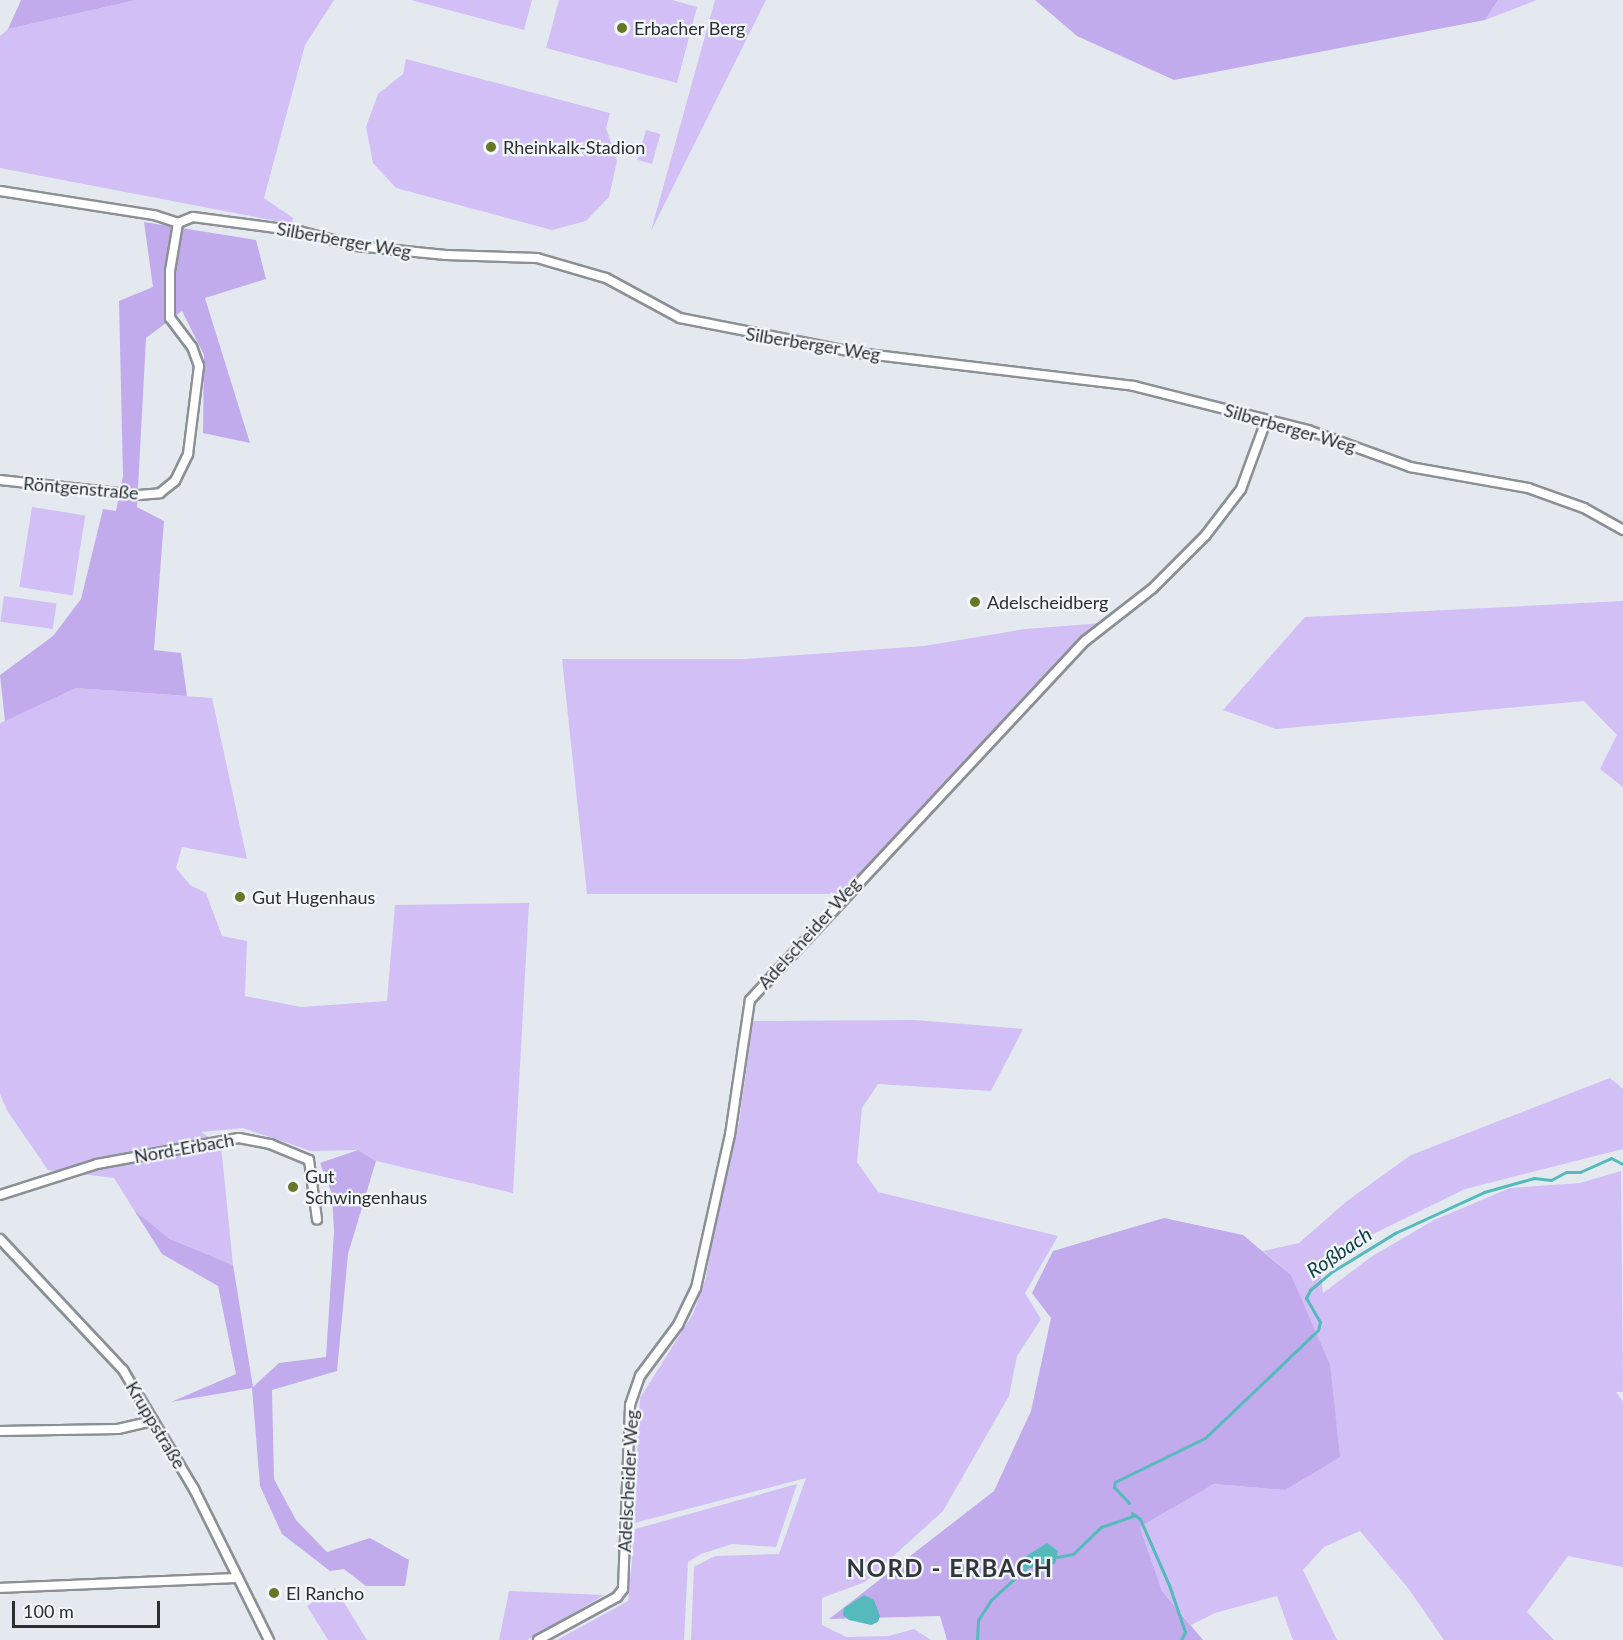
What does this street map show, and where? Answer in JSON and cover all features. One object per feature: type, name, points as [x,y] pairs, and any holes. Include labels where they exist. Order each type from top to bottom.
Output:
[{"type":"street","name":"Silberberger Weg","points":[[0,191],[154,215],[178,223],[193,217],[211,219],[401,251],[537,258],[606,278],[680,318],[726,330],[858,353],[1134,386],[1308,430],[1410,467],[1528,488],[1584,508],[1623,530]]},
{"type":"street","name":"Röntgenstraße","points":[[0,480],[139,495],[160,493],[175,481],[188,454],[199,366],[192,347],[170,318],[170,271],[178,223]]},
{"type":"street","name":"Adelscheider Weg","points":[[538,1640],[617,1597],[622,1589],[630,1405],[640,1376],[678,1325],[696,1288],[730,1135],[750,1000],[1085,640],[1153,588],[1205,536],[1241,489],[1266,421]]},
{"type":"street","name":"Nord-Erbach","points":[[0,1195],[97,1164],[238,1138],[270,1144],[309,1160],[317,1219]]},
{"type":"street","name":"Kruppstraße","points":[[0,1239],[114,1360],[194,1488],[269,1640]]},
{"type":"street","points":[[0,1431],[118,1429],[153,1421]]},
{"type":"street","points":[[0,1588],[238,1578]]},
{"type":"shaded area","points":[[21,0],[136,0],[8,29]]},
{"type":"shaded area","points":[[136,0],[334,0],[305,45],[264,198],[293,218],[292,224],[0,168],[0,36],[8,29]]},
{"type":"shaded area","points":[[411,0],[532,0],[524,30]]},
{"type":"shaded area","name":"Erbacher Berg","points":[[559,0],[672,0],[697,7],[677,83],[546,48]]},
{"type":"shaded area","points":[[715,0],[766,0],[651,231]]},
{"type":"shaded area","points":[[1035,0],[1498,0],[1485,20],[1174,80],[1077,36]]},
{"type":"shaded area","points":[[1498,0],[1537,0],[1485,20]]},
{"type":"shaded area","name":"Rheinkalk-Stadion","points":[[406,59],[610,113],[606,128],[617,161],[609,197],[586,221],[552,230],[396,188],[373,163],[366,127],[378,94],[403,74]]},
{"type":"shaded area","points":[[646,130],[660,134],[652,164],[637,160]]},
{"type":"shaded area","points":[[144,222],[256,240],[266,279],[205,298],[250,443],[203,433],[204,355],[182,311],[146,338],[137,507],[164,521],[154,650],[181,653],[187,696],[76,688],[5,721],[0,675],[53,636],[81,599],[103,509],[116,511],[123,476],[119,301],[153,287]]},
{"type":"shaded area","points":[[32,507],[85,515],[73,595],[19,587]]},
{"type":"shaded area","points":[[4,596],[56,603],[53,629],[0,622]]},
{"type":"shaded area","points":[[1623,601],[1623,787],[1600,769],[1617,735],[1584,701],[1276,729],[1223,710],[1305,617]]},
{"type":"shaded area","points":[[1103,623],[840,894],[587,894],[562,659],[745,659],[924,646],[1025,629]]},
{"type":"shaded area","points":[[76,688],[212,698],[247,859],[182,847],[176,868],[190,885],[206,893],[222,936],[247,941],[245,996],[301,1007],[387,1001],[395,905],[529,903],[513,1193],[376,1161],[358,1150],[311,1151],[243,1128],[201,1132],[221,1145],[233,1265],[170,1239],[134,1210],[114,1178],[48,1170],[8,1112],[0,1094],[0,723]]},
{"type":"shaded area","points":[[915,1020],[1023,1029],[991,1091],[878,1084],[862,1108],[857,1162],[878,1192],[1058,1236],[1025,1293],[1041,1319],[1017,1356],[1009,1396],[943,1511],[865,1582],[822,1598],[822,1625],[846,1637],[889,1636],[914,1629],[931,1640],[691,1640],[694,1567],[715,1556],[779,1554],[806,1478],[634,1523],[640,1398],[693,1314],[706,1278],[717,1209],[739,1122],[753,1021]]},
{"type":"shaded area","points":[[1610,1078],[1623,1089],[1623,1149],[1465,1189],[1361,1240],[1320,1270],[1323,1293],[1371,1257],[1434,1220],[1510,1188],[1580,1183],[1621,1171],[1623,1392],[1616,1392],[1623,1402],[1623,1567],[1568,1556],[1527,1612],[1554,1640],[1444,1640],[1408,1588],[1360,1531],[1324,1547],[1303,1570],[1337,1640],[1293,1640],[1277,1596],[1215,1613],[1191,1625],[1162,1591],[1140,1527],[1214,1484],[1285,1490],[1291,1275],[1263,1251],[1299,1243],[1347,1201],[1411,1155]]},
{"type":"shaded area","points":[[358,1150],[376,1161],[348,1254],[337,1371],[272,1390],[274,1479],[296,1520],[327,1552],[370,1538],[409,1560],[405,1586],[366,1586],[344,1569],[330,1571],[282,1534],[260,1486],[252,1388],[171,1402],[236,1374],[218,1286],[162,1254],[134,1210],[170,1239],[233,1265],[253,1387],[279,1363],[326,1357],[334,1232],[332,1194],[320,1163]]},
{"type":"shaded area","points":[[1164,1218],[1243,1235],[1291,1275],[1330,1365],[1340,1457],[1285,1490],[1214,1484],[1140,1527],[1162,1591],[1203,1640],[947,1640],[940,1616],[829,1619],[994,1491],[1031,1411],[1051,1318],[1032,1293],[1053,1251]]},
{"type":"shaded area","points":[[797,1484],[776,1547],[732,1544],[701,1554],[688,1562],[684,1640],[557,1640],[628,1601],[635,1529]]},
{"type":"shaded area","points":[[335,1588],[367,1640],[328,1640],[307,1606]]},
{"type":"shaded area","points":[[509,1591],[604,1595],[527,1640],[499,1640]]},
{"type":"water","points":[[1047,1543],[1058,1551],[1055,1564],[1025,1569],[1020,1560]]},
{"type":"water","points":[[864,1595],[874,1600],[880,1616],[878,1622],[871,1625],[849,1620],[843,1615],[844,1608]]},
{"type":"waterway","name":"Roßbach","points":[[1129,1503],[1114,1487],[1115,1482],[1205,1438],[1318,1330],[1320,1322],[1306,1298],[1310,1290],[1333,1271],[1395,1233],[1484,1192],[1534,1178],[1551,1180],[1566,1172],[1580,1172],[1611,1158],[1623,1164]]},
{"type":"waterway","name":"Roßbach","points":[[1132,1513],[1140,1519],[1169,1585],[1185,1632],[1181,1640]]},
{"type":"waterway","points":[[1057,1557],[1073,1554],[1101,1527],[1133,1516]]},
{"type":"waterway","points":[[977,1640],[978,1620],[991,1600],[1026,1568]]},
{"type":"place","name":"Erbacher Berg","points":[[622,28]]},
{"type":"place","name":"Rheinkalk-Stadion","points":[[491,147]]},
{"type":"place","name":"Adelscheidberg","points":[[975,602]]},
{"type":"place","name":"Gut Hugenhaus","points":[[240,897]]},
{"type":"place","name":"Gut Schwingenhaus","points":[[293,1187]]},
{"type":"place","name":"El Rancho","points":[[274,1593]]},
{"type":"district","name":"NORD - ERBACH","points":[[950,1568]]}]
